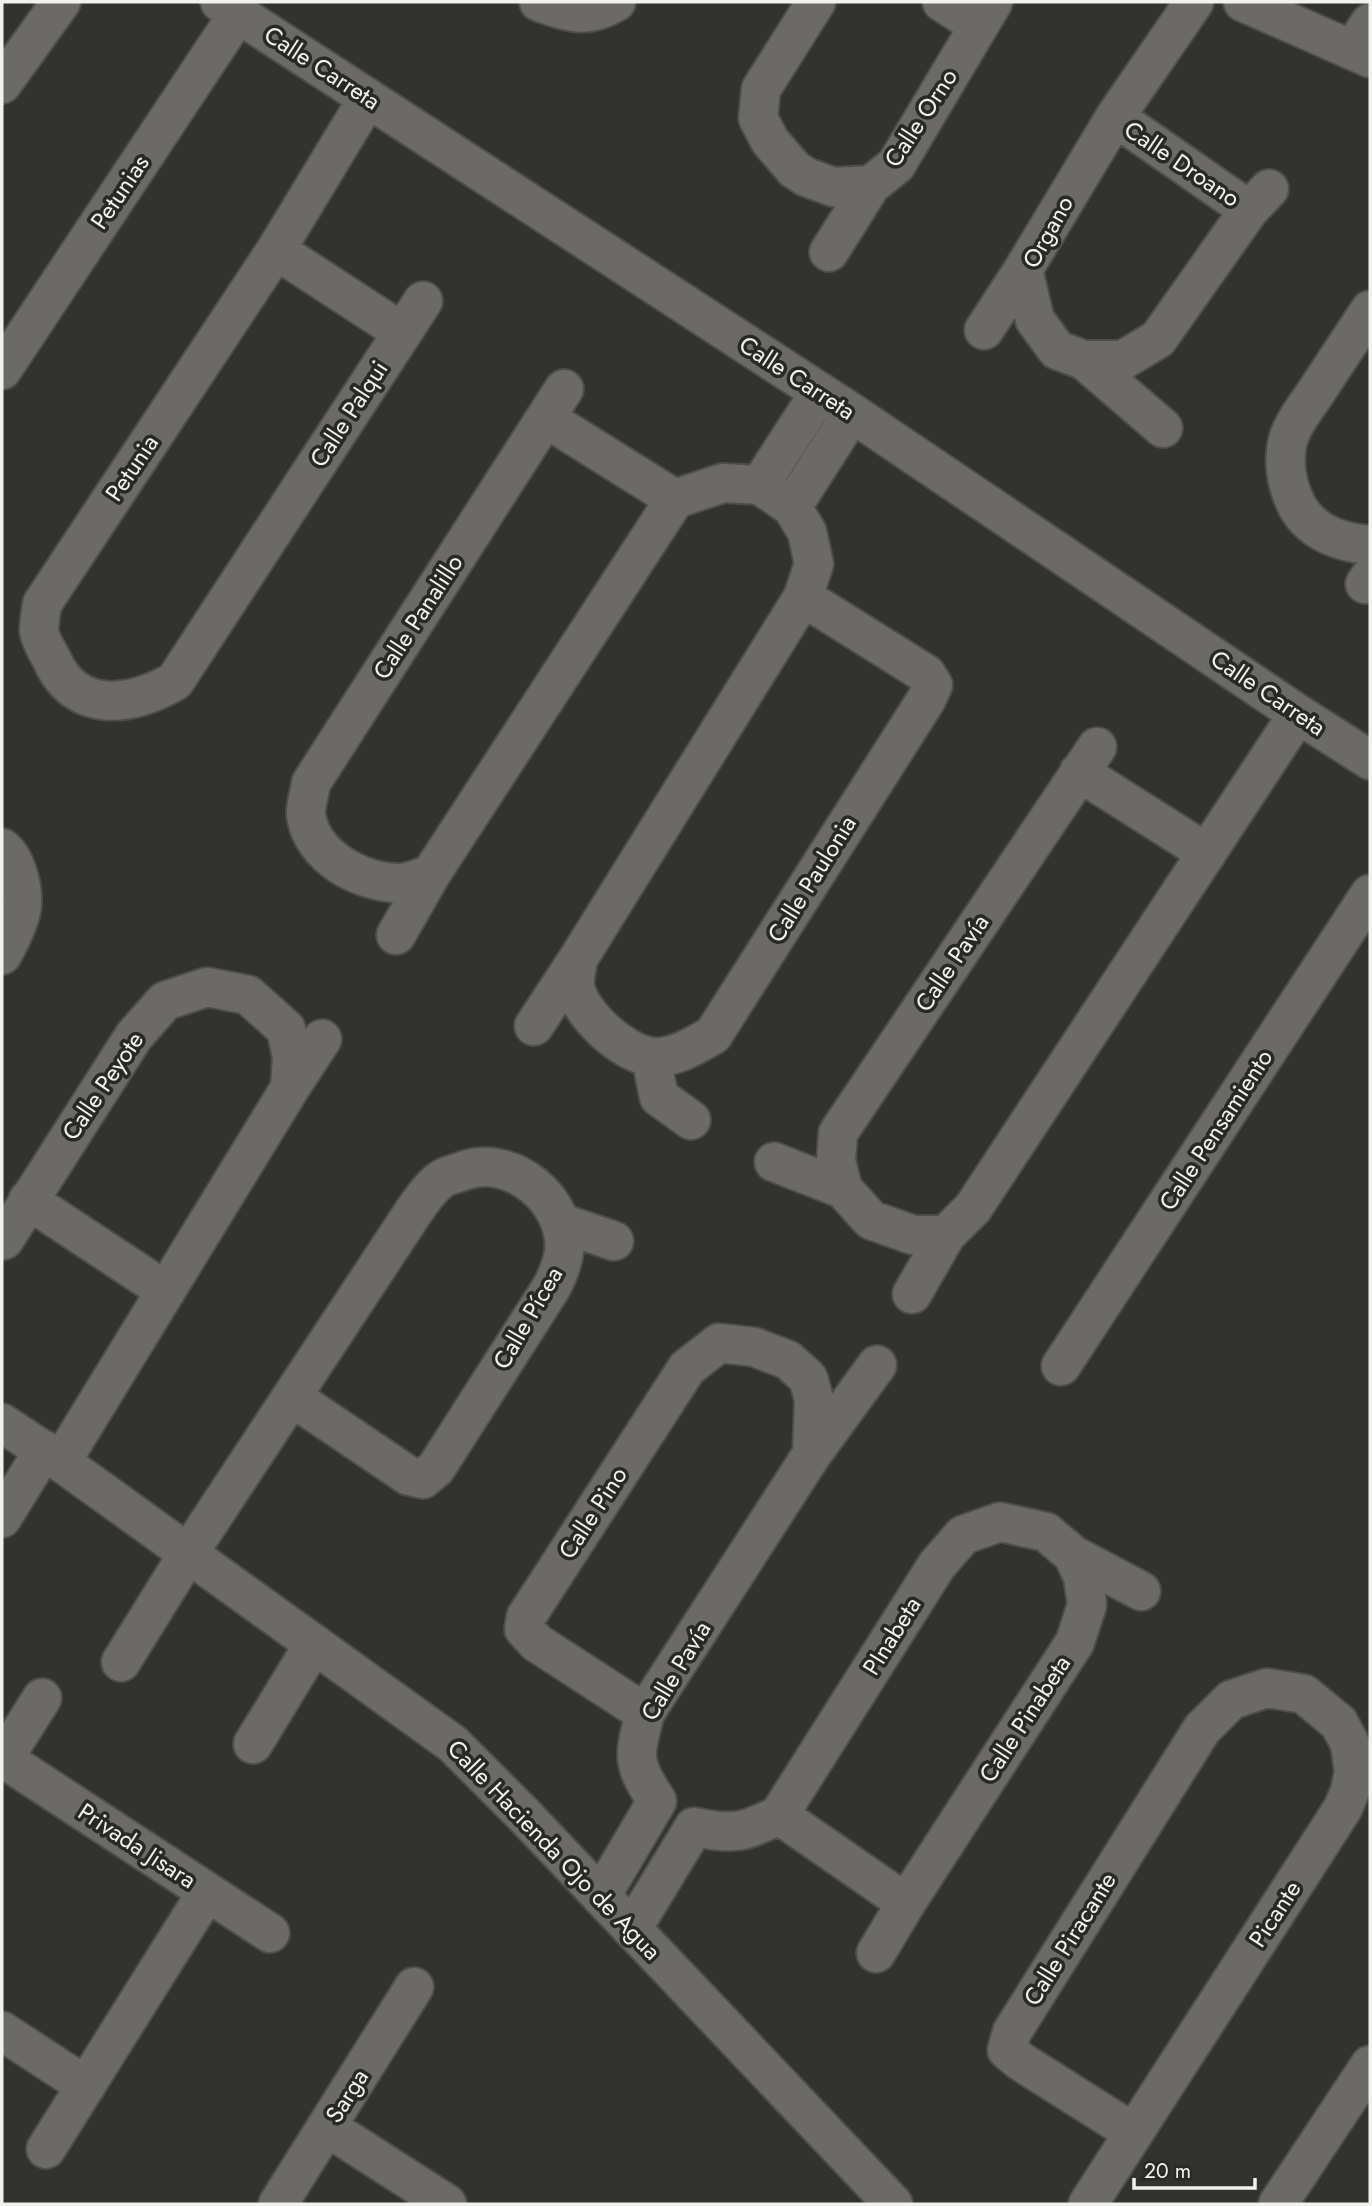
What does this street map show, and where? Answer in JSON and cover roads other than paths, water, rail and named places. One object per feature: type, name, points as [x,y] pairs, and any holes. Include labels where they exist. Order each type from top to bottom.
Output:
[{"type":"street","points":[[8,61],[61,2]]},
{"type":"street","points":[[539,2],[573,13],[601,11],[616,2]]},
{"type":"street","name":"Calle Orno","points":[[816,2],[761,89],[758,118],[770,141],[794,169],[806,177],[833,187],[871,185],[896,165],[986,13]]},
{"type":"street","points":[[942,2],[986,13]]},
{"type":"street","name":"Calle Droano","points":[[1070,355],[1124,360],[1158,339],[1259,199],[1115,117],[1194,2]]},
{"type":"street","points":[[1242,2],[1364,44]]},
{"type":"street","name":"Calle Carreta","points":[[229,8],[852,413],[1370,760]]},
{"type":"street","name":"Petunias","points":[[2,370],[229,8]]},
{"type":"street","points":[[276,250],[368,98]]},
{"type":"street","name":"Organo","points":[[1115,117],[1023,270],[1035,320],[1070,355],[1163,428]]},
{"type":"street","points":[[830,253],[871,185]]},
{"type":"street","name":"Calle Palqui","points":[[75,692],[114,702],[157,692],[175,681],[412,317],[276,250]]},
{"type":"street","name":"Petunia","points":[[75,692],[55,667],[39,632],[42,604],[276,250]]},
{"type":"street","points":[[984,330],[1023,270]]},
{"type":"street","points":[[1370,310],[1299,418],[1288,441],[1284,466],[1290,491],[1302,514],[1311,523],[1344,542],[1370,545]]},
{"type":"street","points":[[776,495],[820,392]]},
{"type":"street","name":"Calle Panalillo","points":[[431,874],[403,883],[384,882],[342,866],[324,852],[306,814],[312,783],[555,404],[675,499]]},
{"type":"street","points":[[776,495],[852,413]]},
{"type":"street","points":[[396,935],[431,874],[675,499],[723,484],[776,495],[807,531],[814,564],[803,597],[534,1026]]},
{"type":"street","name":"Calle Paulonia","points":[[651,1057],[694,1046],[713,1035],[933,685],[926,674],[803,597]]},
{"type":"street","points":[[912,1294],[946,1235],[973,1208],[1298,714]]},
{"type":"street","name":"Calle Pavía","points":[[843,1189],[836,1161],[838,1133],[1088,759],[1208,853]]},
{"type":"street","points":[[2,848],[7,852],[18,874],[22,904],[2,955]]},
{"type":"street","name":"Calle Pensamiento","points":[[1061,1366],[1370,894]]},
{"type":"street","points":[[578,959],[575,987],[587,1011],[612,1039],[651,1057],[660,1097],[691,1120]]},
{"type":"street","name":"Calle Peyote","points":[[4,1240],[134,1036],[165,1001],[207,987],[248,995],[286,1029],[292,1058],[290,1088]]},
{"type":"street","name":"Calle Peyote","points":[[2,1518],[52,1456],[166,1291],[322,1039]]},
{"type":"street","points":[[774,1162],[843,1189],[871,1220],[914,1235],[946,1235]]},
{"type":"street","points":[[121,1662],[188,1554],[414,1211],[439,1180],[476,1166],[513,1171],[551,1201],[561,1223],[614,1241]]},
{"type":"street","points":[[28,1200],[166,1291]]},
{"type":"street","name":"Calle Pícea","points":[[292,1397],[409,1476],[423,1479],[436,1468],[551,1288],[564,1251],[561,1223]]},
{"type":"street","name":"Calle Pino","points":[[645,1713],[537,1643],[524,1629],[526,1617],[687,1368],[719,1343],[754,1347],[788,1360],[808,1378],[814,1399],[813,1454]]},
{"type":"street","name":"Calle Pavía","points":[[601,1896],[657,1801],[642,1779],[635,1752],[645,1713],[813,1454],[877,1365]]},
{"type":"street","name":"Calle Hacienda Ojo de Agua","points":[[2,1423],[52,1456],[453,1744],[893,2204]]},
{"type":"street","name":"PInabeta","points":[[779,1815],[937,1565],[963,1535],[1000,1521],[1060,1544],[1141,1591]]},
{"type":"street","name":"Calle Pinabeta","points":[[876,1953],[1075,1642],[1087,1605],[1083,1577],[1060,1544]]},
{"type":"street","points":[[253,1744],[314,1644]]},
{"type":"street","name":"Calle Piracante","points":[[1134,2133],[1020,2061],[1007,2050],[1012,2032],[1202,1729],[1231,1700],[1268,1688],[1304,1694]]},
{"type":"street","name":"Picante","points":[[1134,2133],[1343,1808],[1350,1791],[1354,1772],[1350,1744],[1339,1723],[1304,1694]]},
{"type":"street","points":[[3,1760],[42,1698]]},
{"type":"street","name":"Privada Jisara","points":[[3,1760],[270,1933]]},
{"type":"street","points":[[632,1929],[694,1827],[724,1833],[752,1828],[779,1815],[906,1903]]},
{"type":"street","points":[[46,2149],[206,1892]]},
{"type":"street","name":"Sarga","points":[[278,2204],[415,1987]]},
{"type":"street","points":[[2,2031],[86,2086]]},
{"type":"street","points":[[1278,2204],[1370,2065]]},
{"type":"street","points":[[327,2127],[447,2204]]},
{"type":"street","points":[[1088,2204],[1134,2133]]}]
